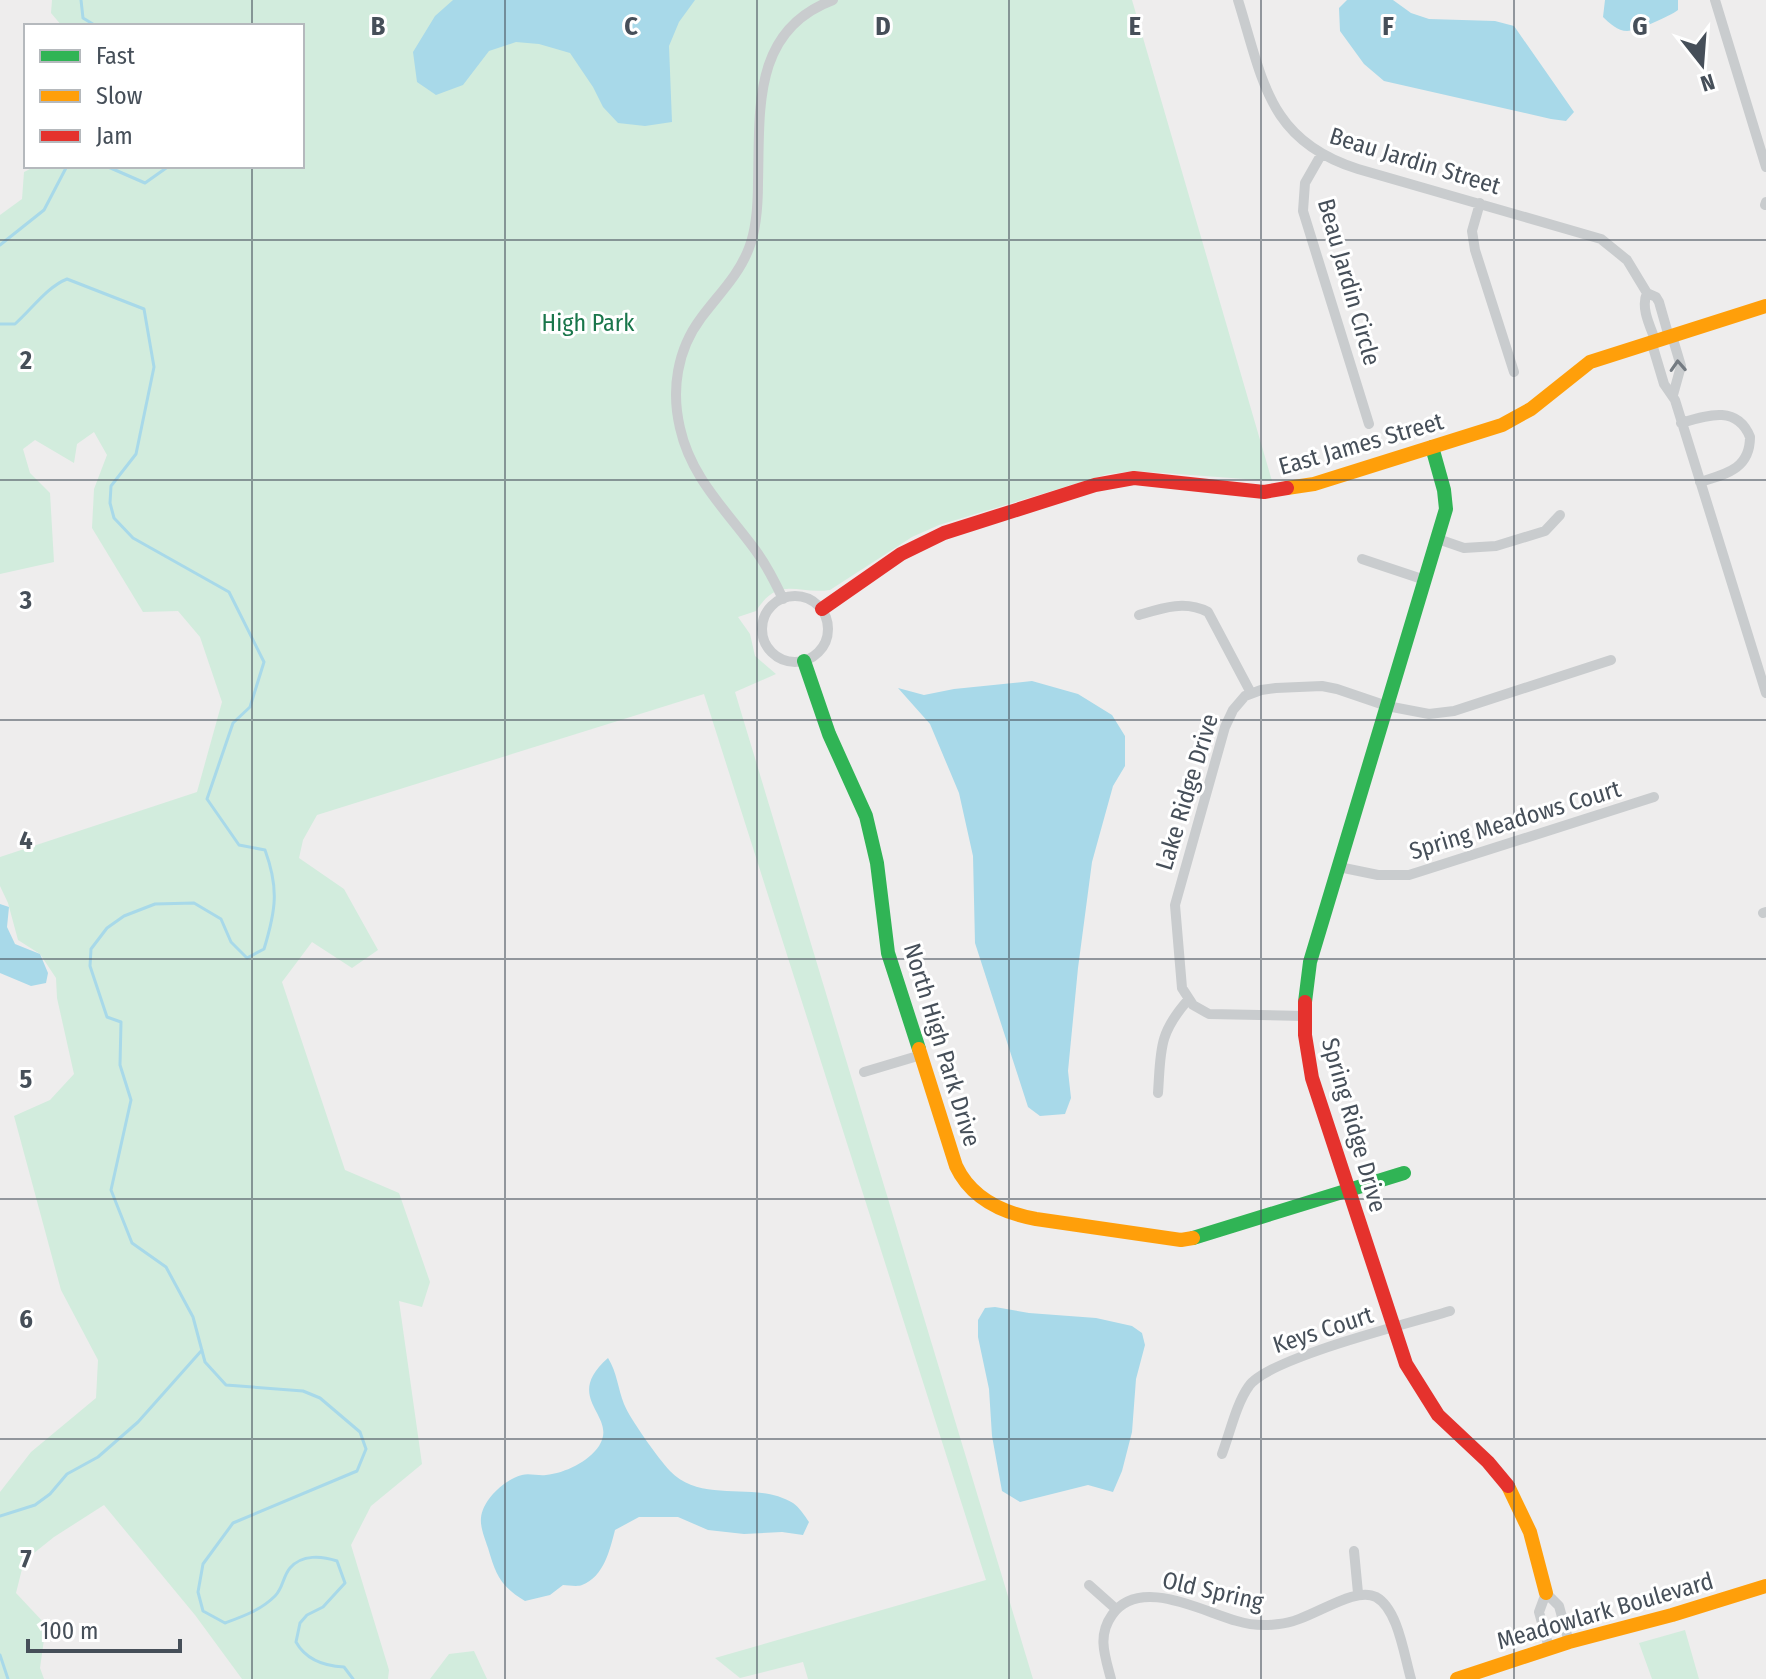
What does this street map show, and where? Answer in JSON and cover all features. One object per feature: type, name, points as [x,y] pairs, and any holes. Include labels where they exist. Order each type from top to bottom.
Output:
[{"type":"street","points":[[783,599],[757,552],[701,480],[689,457],[679,427],[676,377],[688,339],[741,266],[751,245],[758,202],[762,91],[771,57],[791,24],[807,12],[833,0]]},
{"type":"street","name":"Beau Jardin Street","points":[[1238,0],[1271,101],[1288,128],[1321,155],[1358,169],[1601,239],[1627,260],[1647,293],[1656,297],[1662,340]]},
{"type":"street","points":[[1715,0],[1766,167]]},
{"type":"street","name":"Beau Jardin Circle","points":[[1321,155],[1305,183],[1303,211],[1369,424]]},
{"type":"street","points":[[1480,203],[1472,231],[1475,250],[1514,372]]},
{"type":"street","name":"East James Street","points":[[822,609],[901,554],[944,533],[1095,485],[1134,478],[1264,492],[1314,484],[1517,418],[1590,362],[1766,306]]},
{"type":"street","points":[[1662,340],[1681,366],[1673,395]]},
{"type":"street","points":[[1662,340],[1664,384],[1673,395],[1766,693]]},
{"type":"street","points":[[1681,423],[1714,414],[1729,415],[1740,421],[1750,437],[1746,460],[1737,469],[1700,482]]},
{"type":"street","name":"Spring Ridge Drive","points":[[1432,447],[1446,509],[1304,985],[1304,1035],[1312,1078],[1406,1364],[1443,1420],[1495,1469],[1515,1497],[1532,1539],[1546,1593],[1559,1606],[1569,1642]]},
{"type":"street","points":[[1438,539],[1464,548],[1496,546],[1545,531],[1560,515]]},
{"type":"street","points":[[1362,559],[1425,580]]},
{"type":"street","points":[[803,596],[822,609],[827,620],[826,639],[815,655],[804,661],[792,661],[775,655],[761,633],[769,609],[783,599],[803,596]]},
{"type":"street","points":[[1139,615],[1168,606],[1187,605],[1208,612],[1251,693],[1276,688],[1322,686],[1387,706],[1429,714],[1454,711],[1611,660]]},
{"type":"street","name":"North High Park Drive","points":[[804,661],[829,734],[866,816],[879,874],[888,953],[962,1179],[988,1203],[1019,1216],[1181,1240],[1203,1237],[1348,1191]]},
{"type":"street","name":"Lake Ridge Drive","points":[[1188,1000],[1179,976],[1175,905],[1225,727],[1238,703],[1251,693]]},
{"type":"street","name":"Spring Meadows Court","points":[[1339,867],[1378,875],[1409,875],[1654,797]]},
{"type":"street","points":[[1158,1093],[1163,1038],[1171,1019],[1188,1000],[1202,1011],[1216,1015],[1305,1016]]},
{"type":"street","points":[[864,1072],[921,1055]]},
{"type":"street","points":[[1348,1191],[1404,1173]]},
{"type":"street","name":"Keys Court","points":[[1222,1454],[1247,1390],[1266,1371],[1450,1311]]},
{"type":"street","points":[[1354,1551],[1358,1593],[1373,1596],[1390,1609],[1411,1679]]},
{"type":"street","points":[[1089,1585],[1116,1609],[1104,1629],[1102,1639],[1111,1679]]},
{"type":"street","name":"Meadowlark Boulevard","points":[[1457,1679],[1549,1648],[1766,1586]]},
{"type":"street","name":"Old Spring","points":[[1116,1609],[1124,1602],[1152,1596],[1240,1622],[1275,1625],[1299,1620],[1358,1593]]},
{"type":"street","name":"Spring Ridge Drive","points":[[1546,1593],[1539,1612],[1549,1648]]},
{"type":"green space","name":"High Park","points":[[52,0],[1132,0],[1272,481],[1136,471],[1108,474],[939,525],[912,537],[830,590],[781,590],[764,600],[756,611],[738,617],[750,634],[755,656],[776,674],[735,692],[1033,1679],[808,1679],[803,1662],[740,1678],[715,1658],[986,1580],[704,694],[317,815],[303,840],[299,858],[344,889],[378,950],[352,968],[312,942],[282,982],[345,1170],[399,1193],[430,1282],[422,1307],[399,1301],[422,1464],[371,1506],[351,1545],[389,1670],[388,1679],[242,1679],[195,1615],[104,1505],[54,1537],[24,1561],[16,1593],[46,1625],[40,1668],[44,1679],[0,1679],[0,1492],[31,1452],[96,1398],[98,1360],[61,1290],[14,1116],[50,1100],[74,1074],[57,998],[56,978],[40,954],[18,940],[0,886],[0,857],[197,792],[222,702],[200,637],[178,611],[143,612],[92,528],[94,489],[107,455],[94,432],[77,444],[74,463],[35,440],[23,449],[30,473],[50,493],[54,562],[0,574],[0,215],[22,199],[24,172],[32,168],[304,168],[304,24],[60,24],[51,13]]},
{"type":"green space","points":[[1685,1630],[1699,1679],[1652,1679],[1639,1643]]},
{"type":"green space","points":[[474,1651],[487,1679],[430,1679],[449,1654]]},
{"type":"water","points":[[453,0],[695,0],[679,22],[669,46],[672,122],[645,126],[618,123],[603,107],[570,53],[539,44],[516,42],[489,51],[463,85],[436,95],[417,82],[413,52],[435,16]]},
{"type":"water","points":[[1347,0],[1393,0],[1411,13],[1429,19],[1495,21],[1514,26],[1574,112],[1566,121],[1551,119],[1384,81],[1364,64],[1340,31],[1339,8]]},
{"type":"water","points":[[1605,0],[1678,0],[1678,10],[1645,26],[1624,31],[1603,17]]},
{"type":"water","points":[[1032,681],[1078,694],[1112,715],[1125,736],[1125,766],[1113,786],[1092,862],[1068,1071],[1071,1098],[1065,1114],[1040,1116],[1028,1107],[975,943],[973,856],[959,793],[930,724],[898,688],[924,695]]},
{"type":"water","points":[[0,904],[9,907],[7,927],[15,944],[40,954],[48,973],[46,983],[31,986],[0,973]]},
{"type":"water","points":[[985,1308],[1096,1318],[1132,1326],[1142,1333],[1145,1345],[1136,1379],[1132,1432],[1113,1492],[1088,1485],[1020,1502],[1002,1491],[992,1436],[989,1389],[978,1337],[978,1320]]},
{"type":"water","points":[[608,1358],[627,1411],[670,1471],[698,1487],[763,1493],[793,1503],[809,1522],[803,1535],[782,1532],[744,1534],[708,1530],[678,1517],[639,1517],[615,1530],[605,1562],[590,1581],[580,1586],[563,1585],[550,1595],[525,1601],[510,1590],[494,1566],[482,1529],[483,1511],[496,1491],[515,1478],[525,1474],[561,1472],[582,1462],[599,1446],[603,1435],[602,1425],[590,1396],[590,1385],[595,1372]]},
{"type":"waterway","points":[[81,0],[83,18],[93,24]]},
{"type":"waterway","points":[[0,245],[44,210],[66,168]]},
{"type":"waterway","points":[[111,168],[145,183],[166,168]]},
{"type":"waterway","points":[[0,324],[15,324],[46,293],[67,279],[144,309],[154,367],[136,454],[111,486],[110,503],[114,518],[133,538],[229,592],[264,662],[250,707],[233,723],[207,799],[239,845],[265,850],[274,899],[264,949],[247,958],[231,942],[221,919],[194,903],[155,904],[124,916],[107,928],[91,949],[90,966],[107,1017],[121,1022],[120,1065],[131,1100],[111,1190],[132,1243],[166,1267],[193,1317],[205,1362],[226,1385],[303,1391],[320,1398],[360,1432],[366,1449],[357,1471],[233,1523],[203,1564],[198,1592],[203,1611],[225,1623],[270,1601],[278,1593],[290,1568],[300,1560],[319,1557],[337,1561],[345,1583],[323,1607],[307,1615],[300,1623],[296,1642],[310,1658],[344,1667],[353,1679]]},
{"type":"waterway","points":[[0,1516],[35,1505],[50,1494],[67,1474],[98,1457],[138,1422],[202,1350]]},
{"type":"waterway","points":[[0,1655],[8,1679]]},
{"type":"traffic: fast","points":[[1305,1002],[1310,962],[1446,509],[1432,447]]},
{"type":"traffic: fast","points":[[804,661],[829,734],[866,816],[877,863],[888,953],[919,1049]]},
{"type":"traffic: fast","points":[[1193,1238],[1404,1173]]},
{"type":"traffic: slow","points":[[1287,488],[1314,484],[1502,425],[1531,409],[1590,362],[1766,306]]},
{"type":"traffic: slow","points":[[919,1049],[956,1166],[970,1187],[989,1202],[1012,1213],[1036,1219],[1181,1240],[1193,1238]]},
{"type":"traffic: slow","points":[[1508,1486],[1530,1532],[1546,1593]]},
{"type":"traffic: slow","points":[[1457,1679],[1569,1642],[1766,1586]]},
{"type":"traffic: jam","points":[[822,609],[901,554],[944,533],[1095,485],[1134,478],[1264,492],[1287,488]]},
{"type":"traffic: jam","points":[[1305,1002],[1305,1035],[1312,1078],[1406,1364],[1438,1415],[1488,1462],[1508,1486]]}]
